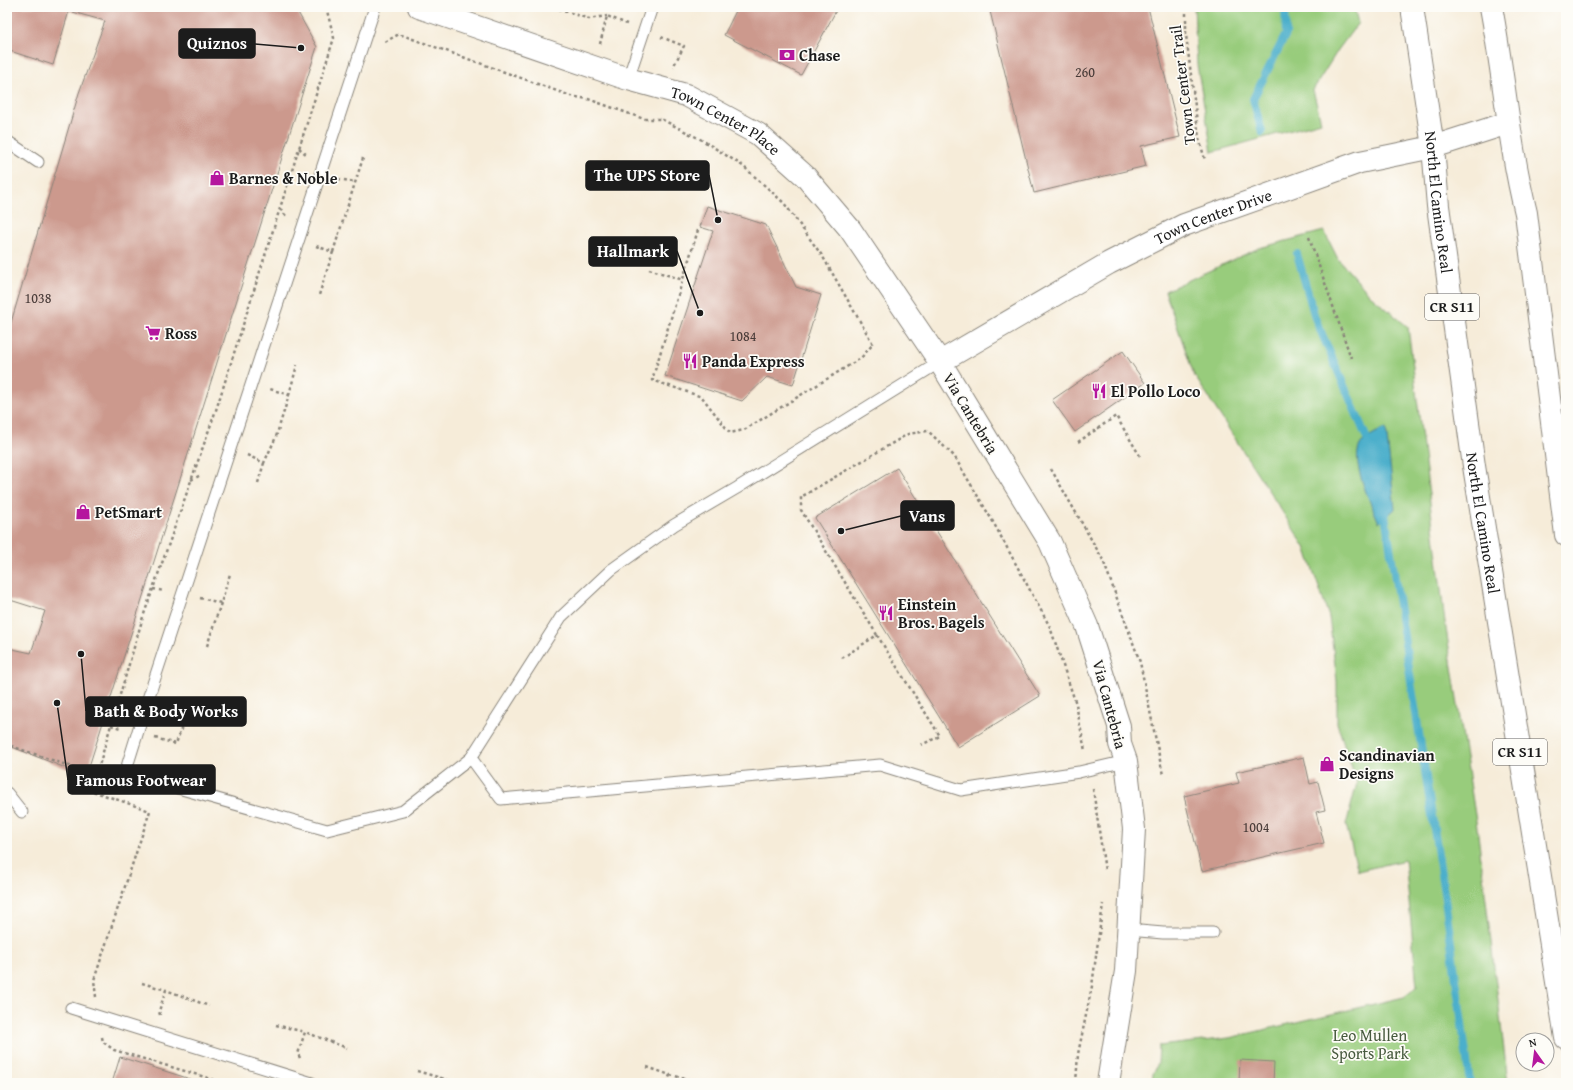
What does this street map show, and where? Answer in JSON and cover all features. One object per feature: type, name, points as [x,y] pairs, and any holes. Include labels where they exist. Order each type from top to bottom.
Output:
[{"type":"main road","name":"Town Center Place","points":[[419,7],[628,79],[686,95],[758,134],[805,176],[850,229],[940,362]]},
{"type":"main road","name":"North El Camino Real","points":[[1412,7],[1433,147],[1438,206],[1474,466],[1566,1038]]},
{"type":"main road","points":[[1491,7],[1518,183],[1526,213],[1566,535]]},
{"type":"main road","name":"Town Center Drive","points":[[940,362],[1109,263],[1184,226],[1360,162],[1433,147],[1508,124]]},
{"type":"main road","name":"Via Cantebria","points":[[940,362],[1050,542],[1087,626],[1119,726],[1120,744],[1126,762],[1134,829],[1126,971],[1108,1083]]},
{"type":"lane","points":[[375,7],[125,773],[327,830],[403,811],[471,758],[561,617],[611,570],[674,525],[737,488],[940,362]]},
{"type":"lane","points":[[628,79],[652,7]]},
{"type":"lane","points":[[7,141],[38,162]]},
{"type":"lane","points":[[471,758],[502,799],[880,765],[961,790],[1126,762]]},
{"type":"lane","points":[[7,793],[22,812]]},
{"type":"lane","points":[[1128,930],[1163,933],[1213,933]]},
{"type":"lane","points":[[71,1008],[312,1083]]},
{"type":"path","points":[[553,7],[589,19],[607,16]]},
{"type":"path","name":"Town Center Trail","points":[[1186,7],[1186,36],[1199,138],[1205,160]]},
{"type":"path","points":[[383,45],[386,41],[399,34],[571,96],[588,99],[644,119],[661,119],[702,140],[742,166],[784,204],[823,257],[873,344],[861,358],[744,430],[730,433],[702,397],[652,380],[698,230]]},
{"type":"path","points":[[333,252],[363,158]]},
{"type":"path","points":[[1308,237],[1351,358]]},
{"type":"path","points":[[649,270],[683,280]]},
{"type":"path","points":[[289,395],[297,365]]},
{"type":"path","points":[[1078,442],[1116,416],[1140,456]]},
{"type":"path","points":[[921,745],[940,736],[801,510],[801,497],[908,434],[928,431],[954,456],[992,520],[1050,627],[1076,704],[1096,807],[1106,873]]},
{"type":"path","points":[[258,483],[264,463]]},
{"type":"path","points":[[1051,469],[1103,560],[1140,662],[1163,775]]},
{"type":"path","points":[[207,646],[221,603]]},
{"type":"path","points":[[842,658],[877,635]]},
{"type":"path","points":[[11,746],[93,774]]},
{"type":"path","points":[[1076,1083],[1078,1054],[1092,986],[1103,903]]},
{"type":"path","points":[[142,983],[209,1006]]},
{"type":"path","points":[[166,990],[159,1010],[174,1068]]},
{"type":"path","points":[[276,1025],[305,1032],[347,1048]]},
{"type":"path","points":[[301,1060],[298,1054],[305,1032]]},
{"type":"path","points":[[647,1067],[670,1075],[705,1083]]},
{"type":"path","points":[[417,1071],[458,1083]]},
{"type":"path","points":[[667,1083],[670,1075]]},
{"type":"path","points":[[439,1083],[441,1078]]},
{"type":"green space","points":[[1194,7],[1354,7],[1358,23],[1338,50],[1313,90],[1321,122],[1212,152],[1197,65]]},
{"type":"green space","name":"Leo Mullen Sports Park","points":[[1324,231],[1338,259],[1370,295],[1408,327],[1445,622],[1478,834],[1508,1083],[1152,1083],[1153,1074],[1158,1063],[1159,1046],[1229,1038],[1404,997],[1417,987],[1405,860],[1358,871],[1346,825],[1357,783],[1337,723],[1337,681],[1329,617],[1305,547],[1194,375],[1165,291],[1259,248]]},
{"type":"water","points":[[1386,428],[1395,509],[1379,523],[1363,484],[1358,463],[1358,453],[1360,445],[1368,437]]},
{"type":"building","points":[[7,7],[295,7],[317,47],[86,776],[7,745],[8,648],[31,653],[45,611],[7,599],[7,336],[79,93],[105,21],[69,11],[53,65],[7,50]]},
{"type":"building","name":"Chase","points":[[738,7],[838,7],[801,75],[724,35]]},
{"type":"building","points":[[989,7],[1148,7],[1180,137],[1141,146],[1146,166],[1034,193]]},
{"type":"building","points":[[707,206],[766,225],[796,287],[821,295],[793,385],[767,377],[742,401],[665,376],[713,231],[700,227]]},
{"type":"building","name":"El Pollo Loco","points":[[1123,351],[1145,383],[1075,432],[1052,400]]},
{"type":"building","points":[[897,468],[1040,696],[958,747],[815,518]]},
{"type":"building","points":[[1304,757],[1310,784],[1318,782],[1325,810],[1316,812],[1324,843],[1202,871],[1184,796],[1239,783],[1236,772]]},
{"type":"building","points":[[120,1057],[203,1083],[112,1083]]},
{"type":"building","points":[[1240,1060],[1274,1062],[1273,1083],[1239,1083]]},
{"type":"waterway","points":[[1262,132],[1253,99],[1286,34],[1285,7]]},
{"type":"waterway","points":[[1297,254],[1315,318],[1371,448]]},
{"type":"waterway","points":[[1384,508],[1446,906],[1470,1083]]},
{"type":"place","name":"Quiznos","points":[[301,48]]},
{"type":"place","name":"Chase","points":[[787,55]]},
{"type":"place","name":"Barnes & Noble","points":[[217,178]]},
{"type":"place","name":"The UPS Store","points":[[718,220]]},
{"type":"place","name":"Hallmark","points":[[700,313]]},
{"type":"place","name":"Ross","points":[[153,333]]},
{"type":"place","name":"Panda Express","points":[[690,361]]},
{"type":"place","name":"El Pollo Loco","points":[[1099,391]]},
{"type":"place","name":"PetSmart","points":[[83,512]]},
{"type":"place","name":"Vans","points":[[841,531]]},
{"type":"place","name":"Einstein Bros. Bagels","points":[[886,613]]},
{"type":"place","name":"Bath & Body Works","points":[[81,654]]},
{"type":"place","name":"Famous Footwear","points":[[57,703]]},
{"type":"place","name":"Scandinavian Designs","points":[[1327,764]]}]
